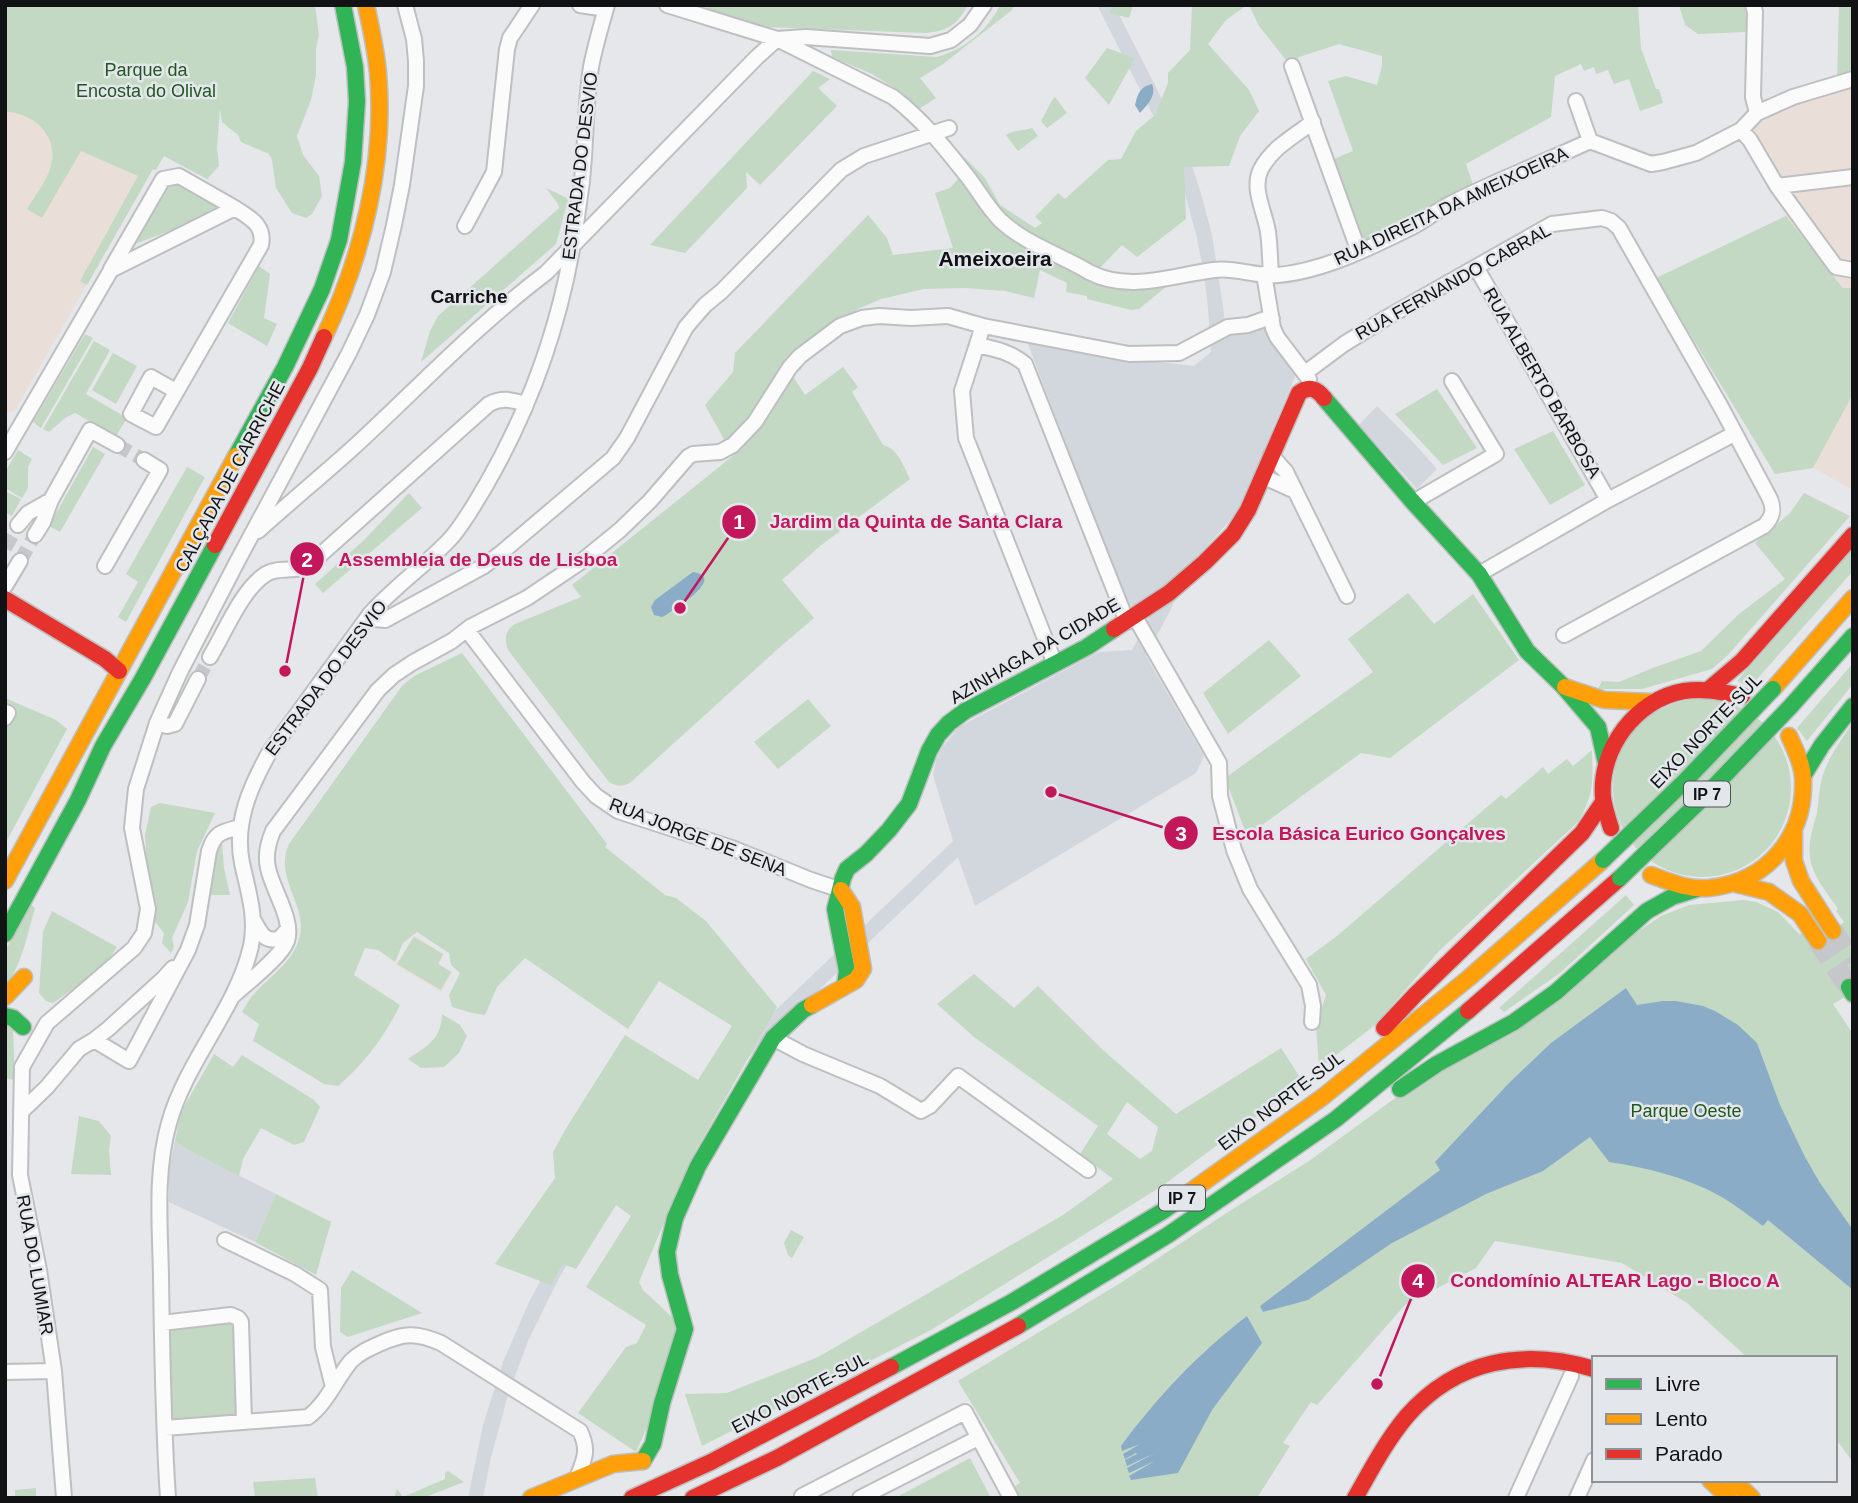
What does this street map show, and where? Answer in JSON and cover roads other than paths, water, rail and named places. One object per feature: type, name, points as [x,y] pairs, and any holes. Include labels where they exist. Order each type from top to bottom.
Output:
[{"type":"main road","name":"CALÇADA DE CARRICHE","points":[[5,881],[285,367],[322,289],[339,240],[353,162],[357,101],[355,66],[344,5]]},
{"type":"main road","name":"CALÇADA DE CARRICHE","points":[[5,934],[78,800],[103,746],[143,678],[310,368],[339,306],[359,248],[374,176],[378,75],[366,5]]},
{"type":"main road","points":[[1308,403],[1335,413],[1479,574],[1526,649],[1598,727],[1606,762]]},
{"type":"main road","name":"AZINHAGA DA CIDADE","points":[[643,1461],[653,1444],[662,1403],[685,1329],[670,1275],[667,1252],[675,1218],[698,1166],[773,1038],[803,1010],[850,979],[835,909],[847,869],[889,830],[909,804],[929,751],[949,723],[965,711],[1087,647],[1131,619],[1169,593],[1233,534],[1248,510],[1287,423],[1308,403]]},
{"type":"main road","points":[[1709,689],[1742,661],[1853,535]]},
{"type":"main road","name":"EIXO NORTE-SUL","points":[[632,1498],[711,1462],[1034,1289],[1163,1211],[1310,1105],[1471,977],[1603,860],[1684,782],[1773,689],[1853,598]]},
{"type":"main road","points":[[5,599],[110,662],[126,679],[128,686],[103,746]]},
{"type":"main road","name":"IP 7","points":[[693,1498],[777,1458],[1017,1327],[1168,1235],[1336,1119],[1487,996],[1620,878],[1702,799],[1853,636]]},
{"type":"main road","points":[[1563,686],[1604,700],[1653,702]]},
{"type":"main road","points":[[1611,828],[1603,802],[1603,782],[1606,762],[1623,727],[1637,713],[1670,694],[1690,689],[1709,689],[1742,696]]},
{"type":"main road","points":[[1803,776],[1822,745],[1853,706]]},
{"type":"main road","points":[[1651,875],[1677,886],[1716,888],[1736,884],[1754,876],[1770,864],[1794,833],[1804,796],[1803,776],[1789,736]]},
{"type":"main road","points":[[1310,1105],[1416,994],[1583,833],[1603,802]]},
{"type":"main road","points":[[1794,833],[1794,861],[1801,881],[1833,931]]},
{"type":"main road","points":[[1736,884],[1769,892],[1800,914],[1818,941]]},
{"type":"main road","points":[[1336,1119],[1356,1118],[1437,1063],[1514,1021],[1556,992],[1647,911],[1672,897],[1697,889]]},
{"type":"main road","points":[[5,998],[24,977]]},
{"type":"main road","points":[[5,1016],[18,1020],[23,1027]]},
{"type":"main road","points":[[1354,1498],[1413,1410],[1450,1380],[1496,1362],[1522,1357],[1549,1357],[1592,1368]]},
{"type":"main road","points":[[1409,1439],[1418,1425],[1452,1395],[1470,1385],[1501,1375],[1528,1371],[1551,1372],[1592,1383]]},
{"type":"main road","points":[[531,1498],[613,1464],[643,1461]]},
{"type":"main road","points":[[557,1498],[643,1461]]},
{"type":"main road","points":[[1371,1498],[1390,1468]]},
{"type":"main road","points":[[1712,1482],[1729,1498]]},
{"type":"main road","points":[[1734,1482],[1752,1498]]},
{"type":"street","points":[[198,679],[175,724],[167,726],[158,723],[180,672],[349,353],[383,272],[394,225],[416,86],[414,39],[405,5]]},
{"type":"street","points":[[465,226],[494,172],[507,49],[510,38],[532,5]]},
{"type":"street","points":[[580,5],[607,7]]},
{"type":"street","points":[[677,7],[777,39],[806,37],[930,46],[951,40],[970,25],[984,5]]},
{"type":"street","points":[[1753,5],[1753,97],[1757,113]]},
{"type":"street","name":"ESTRADA DO DESVIO","points":[[230,999],[251,946],[254,921],[239,840],[244,806],[258,772],[370,614],[381,601],[427,562],[463,522],[498,465],[526,404],[553,331],[565,288],[584,160],[591,68],[607,7]]},
{"type":"street","points":[[249,539],[354,447],[509,303],[546,273],[777,39]]},
{"type":"street","name":"RUA DIREITA DA AMEIXOEIRA","points":[[777,39],[816,60],[867,82],[906,107],[969,178],[990,209],[1018,234],[1099,278],[1129,282],[1217,269],[1279,275],[1330,264],[1414,226],[1452,203],[1590,141]]},
{"type":"street","points":[[1292,66],[1359,252]]},
{"type":"street","points":[[1576,102],[1590,141],[1651,164],[1696,153],[1741,130],[1757,113],[1793,97],[1853,79]]},
{"type":"street","points":[[1308,403],[1306,373],[1273,328],[1267,275],[1268,234],[1257,186],[1260,172],[1269,157],[1313,122]]},
{"type":"street","points":[[370,614],[378,621],[385,620],[484,565],[613,458],[627,438],[686,327],[705,304],[722,291],[841,170],[864,156],[949,128]]},
{"type":"street","points":[[1741,130],[1750,140],[1777,186],[1836,267],[1853,270]]},
{"type":"street","points":[[5,452],[163,178],[179,176],[235,208],[257,223],[262,232],[261,245],[176,391]]},
{"type":"street","points":[[1777,186],[1853,177]]},
{"type":"street","points":[[111,270],[235,208]]},
{"type":"street","name":"RUA FERNANDO CABRAL","points":[[1306,373],[1344,344],[1552,225],[1602,218],[1619,228],[1734,434]]},
{"type":"street","name":"RUA ALBERTO BARBOSA","points":[[1476,267],[1608,500]]},
{"type":"street","points":[[167,1498],[160,1203],[161,1159],[169,1123],[197,1057],[230,999],[279,953],[287,940],[288,928],[268,868],[267,849],[273,831],[386,682],[403,668],[548,585],[582,561],[621,530],[688,457],[729,448],[755,422],[800,356],[849,322],[879,316],[948,316],[983,326],[1129,354],[1179,353],[1228,327],[1272,319]]},
{"type":"street","points":[[983,326],[962,391],[966,438],[1055,664]]},
{"type":"street","points":[[977,345],[1008,352],[1025,364],[1131,619],[1219,762],[1220,796],[1234,850],[1250,890],[1309,985],[1313,1006],[1312,1021]]},
{"type":"street","points":[[1413,502],[1496,454],[1452,382]]},
{"type":"street","points":[[210,657],[247,591],[265,574],[297,570],[309,565],[489,404],[505,399],[526,404]]},
{"type":"street","points":[[35,535],[90,430],[117,445]]},
{"type":"street","points":[[1479,574],[1608,500],[1734,434],[1772,504],[1770,519],[1764,526],[1564,635]]},
{"type":"street","points":[[1271,455],[1286,472],[1347,596]]},
{"type":"street","points":[[105,565],[160,470],[144,460]]},
{"type":"street","points":[[1262,476],[1295,491]]},
{"type":"street","points":[[18,525],[28,513],[51,500]]},
{"type":"street","points":[[5,586],[20,561]]},
{"type":"street","name":"RUA JORGE DE SENA","points":[[467,630],[583,782],[603,802],[628,815],[732,848],[841,890]]},
{"type":"street","points":[[5,712],[8,713],[5,718]]},
{"type":"street","name":"RUA DO LUMIAR","points":[[64,1498],[54,1371],[20,1175],[22,1067],[47,1023],[134,948],[144,933],[148,909],[132,828],[136,789],[158,723]]},
{"type":"street","points":[[21,1112],[47,1087],[79,1049],[94,1040],[163,979],[188,950],[197,925],[213,839],[223,832],[240,827]]},
{"type":"street","points":[[254,921],[262,935],[272,940],[279,939],[288,928]]},
{"type":"street","points":[[94,1040],[129,1061],[183,956]]},
{"type":"street","points":[[773,1038],[803,1054],[880,1086],[921,1111],[930,1106],[958,1076],[1087,1170]]},
{"type":"street","points":[[225,1240],[320,1290],[323,1347],[333,1387]]},
{"type":"street","points":[[162,1323],[231,1315],[238,1318],[241,1322],[244,1422]]},
{"type":"street","points":[[165,1428],[308,1417],[317,1410],[352,1361],[366,1350],[395,1337],[416,1335],[431,1339],[452,1351],[580,1431],[586,1445],[584,1462],[577,1478]]},
{"type":"street","points":[[5,1371],[54,1371]]},
{"type":"street","points":[[1516,1498],[1571,1376]]},
{"type":"street","points":[[803,1498],[802,1496],[965,1412],[1011,1498]]},
{"type":"street","points":[[860,1498],[978,1438]]},
{"type":"street","points":[[1577,1498],[1592,1464]]},
{"type":"water","points":[[1152,84],[1152,96],[1140,113],[1135,105],[1139,94],[1142,89]]},
{"type":"water","points":[[693,572],[702,575],[704,580],[696,593],[666,615],[654,615],[651,607],[655,600]]},
{"type":"water","points":[[1626,988],[1637,1005],[1676,1001],[1715,1011],[1738,1025],[1757,1043],[1780,1105],[1805,1157],[1853,1230],[1853,1290],[1768,1220],[1763,1226],[1724,1198],[1692,1183],[1651,1170],[1609,1162],[1590,1137],[1543,1171],[1486,1194],[1392,1243],[1308,1300],[1263,1312],[1260,1306],[1440,1170],[1435,1162],[1509,1083],[1551,1043]]},
{"type":"water","points":[[1247,1316],[1262,1343],[1212,1410],[1178,1473],[1131,1480],[1129,1476],[1155,1461],[1129,1473],[1127,1468],[1155,1453],[1127,1466],[1125,1460],[1137,1454],[1125,1459],[1123,1454],[1140,1444],[1122,1451],[1121,1446],[1180,1377]]},
{"type":"tunnel","points":[[117,445],[144,460]]},
{"type":"tunnel","points":[[5,548],[18,525]]},
{"type":"tunnel","points":[[20,561],[35,535]]},
{"type":"tunnel","points":[[198,679],[210,657]]},
{"type":"tunnel","points":[[1833,931],[1853,961]]},
{"type":"tunnel","points":[[1818,941],[1849,987]]},
{"type":"place","name":"Jardim da Quinta de Santa Clara","points":[[680,608]]},
{"type":"place","name":"Assembleia de Deus de Lisboa","points":[[285,671]]},
{"type":"place","name":"Escola Básica Eurico Gonçalves","points":[[1051,792]]},
{"type":"place","name":"Condomínio ALTEAR Lago - Bloco A","points":[[1377,1384]]},
{"type":"district","name":"Ameixoeira","points":[[995,258]]},
{"type":"district","name":"Carriche","points":[[469,296]]},
{"type":"park label","name":"Parque da Encosta do Olival","points":[[146,80]]},
{"type":"park label","name":"Parque Oeste","points":[[1686,1111]]}]
